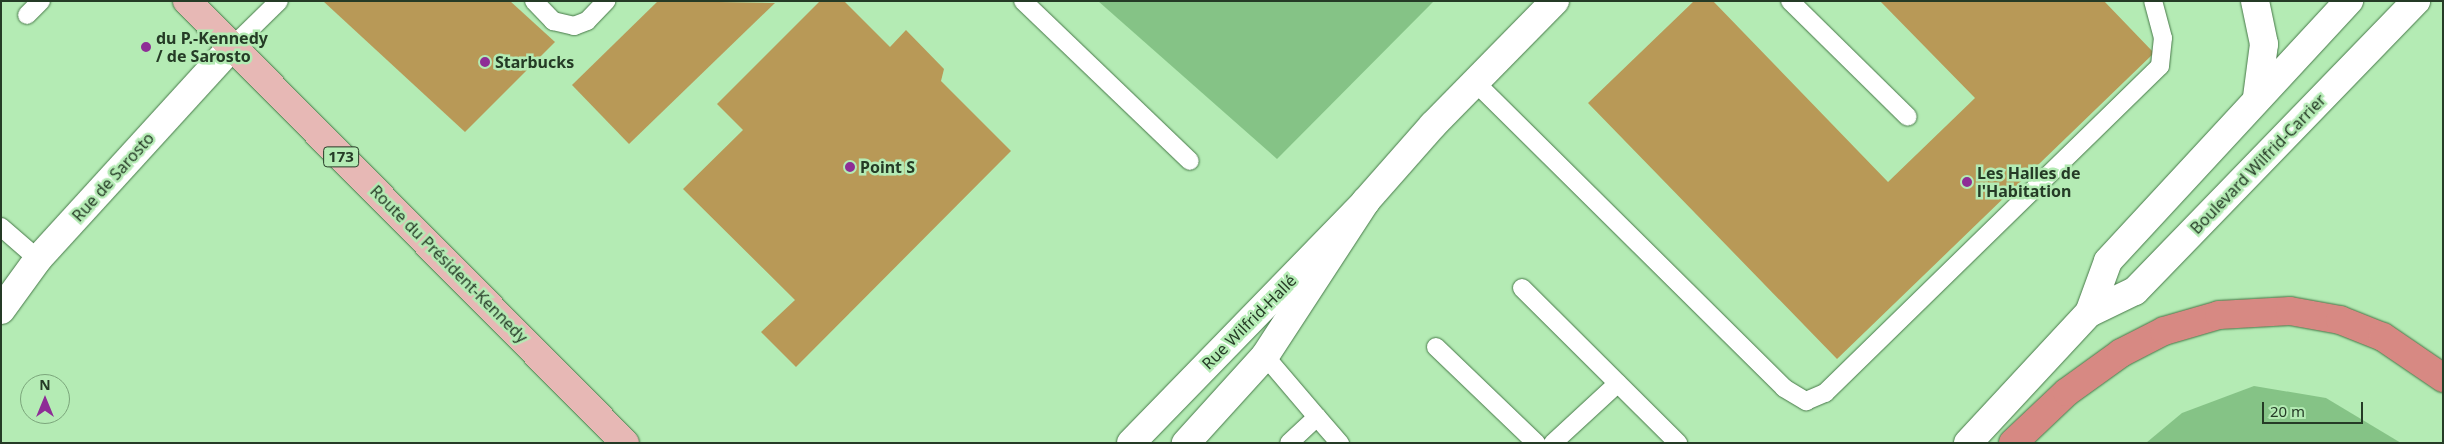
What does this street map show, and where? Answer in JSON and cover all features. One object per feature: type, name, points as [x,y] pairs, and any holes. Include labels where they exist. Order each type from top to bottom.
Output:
[{"type":"highway","points":[[2013,443],[2067,392],[2121,353],[2164,331],[2220,315],[2290,312],[2340,320],[2383,337],[2443,378]]},
{"type":"main road","name":"Route du Président-Kennedy","points":[[187,1],[231,48],[626,443]]},
{"type":"street","name":"Rue Wilfrid-Hallé","points":[[1131,443],[1366,201],[1476,82],[1555,1]]},
{"type":"street","points":[[2255,1],[2264,44],[2257,97]]},
{"type":"street","name":"Boulevard Wilfrid-Carrier","points":[[2089,313],[2108,261],[2257,97],[2350,1]]},
{"type":"street","name":"Boulevard Wilfrid-Carrier","points":[[1968,443],[2089,313],[2135,291],[2416,1]]},
{"type":"street","name":"Rue de Sarosto","points":[[1,310],[38,258],[231,48]]},
{"type":"street","name":"Rue Wilfrid-Hallé","points":[[1186,443],[1265,356],[1366,201]]},
{"type":"lane","points":[[27,15],[41,1]]},
{"type":"lane","points":[[231,48],[279,1]]},
{"type":"lane","points":[[534,1],[553,21],[574,26],[587,21],[606,1]]},
{"type":"lane","points":[[1023,1],[1190,161]]},
{"type":"lane","points":[[1790,1],[1908,117]]},
{"type":"lane","points":[[1476,82],[1784,388],[1806,400],[1825,393],[2160,66],[2163,38],[2153,1]]},
{"type":"lane","points":[[1,227],[38,258]]},
{"type":"lane","points":[[1522,288],[1678,443]]},
{"type":"lane","points":[[1436,347],[1536,443]]},
{"type":"lane","points":[[1265,356],[1340,443]]},
{"type":"lane","points":[[1553,443],[1618,383]]},
{"type":"lane","points":[[1288,443],[1317,417]]},
{"type":"green space","points":[[1098,1],[1434,1],[1277,159]]},
{"type":"green space","points":[[2254,386],[2326,398],[2401,443],[2146,443],[2182,413]]},
{"type":"building","points":[[323,1],[510,1],[555,42],[465,132]]},
{"type":"building","points":[[658,1],[775,3],[629,144],[572,85]]},
{"type":"building","points":[[820,1],[844,1],[890,47],[906,30],[944,69],[941,81],[1011,151],[796,367],[761,332],[795,300],[683,189],[743,130],[717,104]]},
{"type":"building","points":[[1694,1],[1713,1],[1888,182],[1975,98],[1880,1],[2104,1],[2154,53],[1837,359],[1588,103]]},
{"type":"place","name":"du P.-Kennedy / de Sarosto","points":[[146,47]]},
{"type":"place","name":"Starbucks","points":[[485,62]]},
{"type":"place","name":"Point S","points":[[850,167]]},
{"type":"place","name":"Les Halles de l'Habitation","points":[[1967,182]]}]
